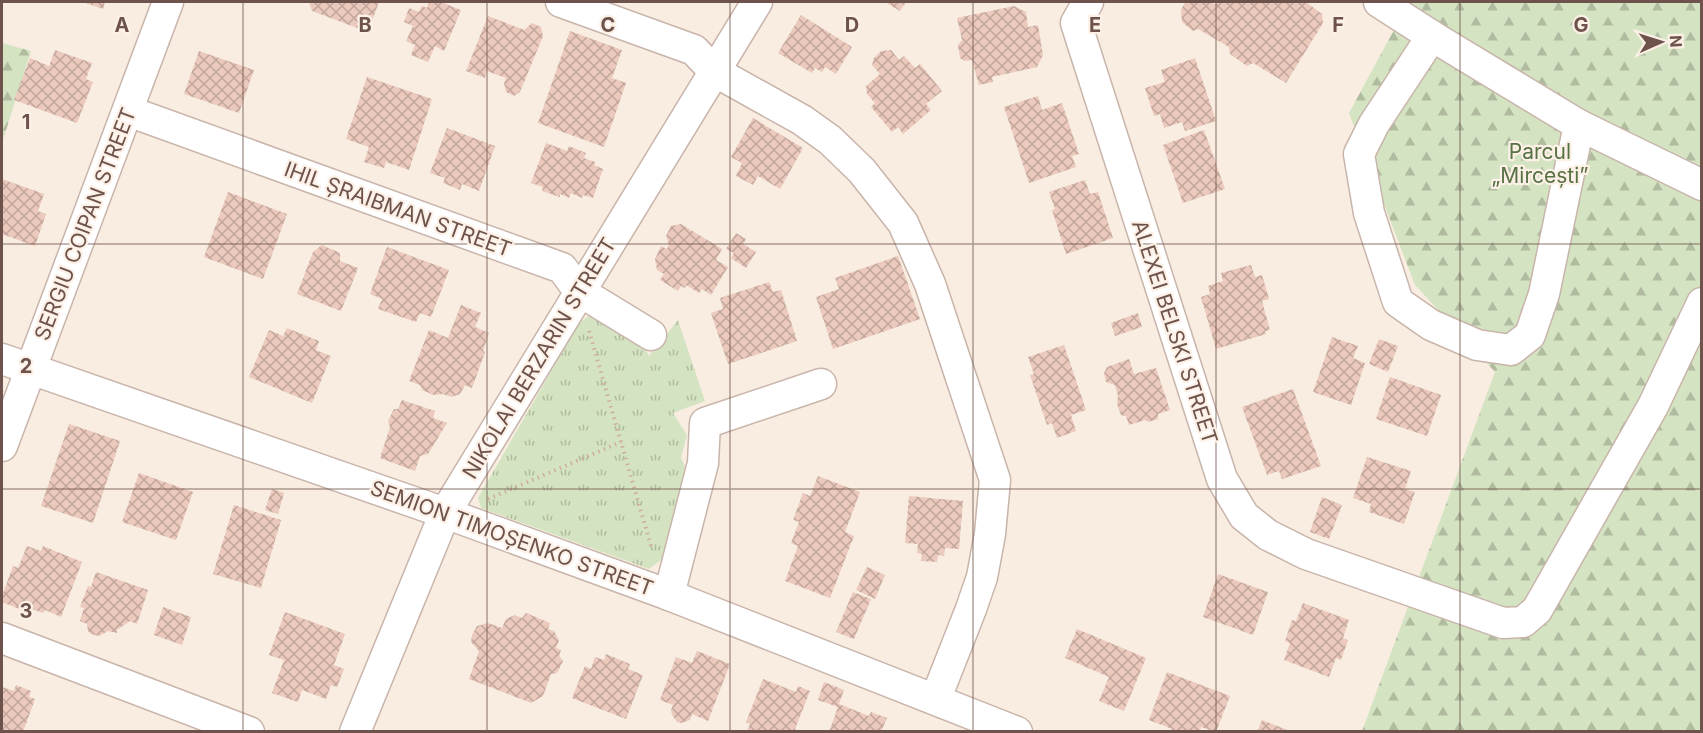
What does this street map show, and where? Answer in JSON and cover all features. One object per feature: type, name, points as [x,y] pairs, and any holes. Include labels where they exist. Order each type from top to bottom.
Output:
[{"type":"street","name":"SERGIU COIPAN STREET","points":[[2,446],[168,2]]},
{"type":"street","points":[[561,2],[694,50],[714,71],[802,120],[830,140],[862,171],[903,223],[930,284],[995,480],[990,534],[982,577],[936,698]]},
{"type":"street","name":"NIKOLAI BERZARIN STREET","points":[[355,732],[445,513],[757,2]]},
{"type":"street","name":"ALEXEI BELSKI STREET","points":[[1088,2],[1076,23],[1222,479],[1245,516],[1268,535],[1306,554],[1503,623],[1523,621],[1536,610],[1653,406],[1701,303]]},
{"type":"street","points":[[1383,3],[1432,36],[1579,125],[1701,185]]},
{"type":"street","points":[[1432,36],[1374,124],[1359,154],[1369,213],[1398,302],[1431,325],[1477,345],[1511,350],[1530,335],[1544,294],[1579,125]]},
{"type":"street","name":"IHIL ȘRAIBMAN STREET","points":[[128,111],[562,268],[579,291],[651,335]]},
{"type":"street","name":"SEMION TIMOȘENKO STREET","points":[[2,359],[445,513],[669,595],[936,698],[1017,732]]},
{"type":"street","points":[[669,595],[703,463],[705,423],[821,384]]},
{"type":"street","points":[[2,638],[249,732]]},
{"type":"path","points":[[588,325],[653,555]]},
{"type":"path","points":[[445,513],[489,499],[621,442]]},
{"type":"green space","name":"Parcul „Mircești”","points":[[1409,2],[1701,2],[1701,731],[1362,731],[1495,372],[1415,285],[1349,113]]},
{"type":"green space","points":[[2,43],[31,51],[2,143]]},
{"type":"green space","points":[[591,314],[644,347],[649,356],[678,320],[705,401],[673,413],[687,435],[681,458],[689,475],[669,554],[649,569],[481,508],[478,498],[579,323]]},
{"type":"building","points":[[83,2],[105,2],[103,9]]},
{"type":"building","points":[[309,2],[379,2],[368,32],[312,11]]},
{"type":"building","points":[[429,2],[441,2],[461,10],[444,51],[435,46],[428,62],[411,55],[415,45],[406,41],[413,26],[404,22],[409,8],[419,12],[422,6],[427,8]]},
{"type":"building","points":[[885,2],[906,2],[900,11]]},
{"type":"building","points":[[1186,2],[1214,4],[1306,2],[1322,14],[1323,23],[1286,83],[1253,63],[1247,66],[1230,54],[1229,47],[1198,29],[1193,31],[1182,22],[1181,9]]},
{"type":"building","points":[[1014,6],[1026,12],[1028,27],[1038,25],[1043,55],[1037,67],[992,77],[993,82],[979,85],[972,60],[964,61],[960,58],[958,45],[962,40],[957,18]]},
{"type":"building","points":[[801,15],[852,47],[836,74],[825,67],[822,72],[815,68],[812,73],[778,53]]},
{"type":"building","points":[[488,16],[524,30],[532,23],[541,27],[543,36],[520,92],[514,96],[506,92],[504,83],[506,78],[487,71],[485,78],[466,71]]},
{"type":"building","points":[[570,31],[622,50],[612,78],[626,83],[604,147],[538,123]]},
{"type":"building","points":[[55,50],[92,63],[86,79],[93,82],[77,123],[14,100],[30,58],[49,66]]},
{"type":"building","points":[[891,50],[899,60],[904,56],[915,68],[920,64],[942,91],[926,104],[931,110],[903,134],[898,127],[892,132],[871,107],[875,103],[867,94],[866,86],[880,74],[872,65],[874,58],[881,51]]},
{"type":"building","points":[[199,51],[254,70],[239,113],[184,94]]},
{"type":"building","points":[[1195,58],[1216,121],[1185,131],[1182,122],[1164,128],[1160,114],[1154,116],[1145,88],[1165,82],[1161,70]]},
{"type":"building","points":[[367,77],[432,99],[409,170],[386,162],[384,168],[364,162],[369,147],[346,139]]},
{"type":"building","points":[[1038,96],[1042,110],[1062,103],[1079,154],[1072,156],[1076,167],[1029,183],[1004,107]]},
{"type":"building","points":[[753,118],[803,148],[780,189],[758,176],[753,185],[736,176],[742,163],[731,157]]},
{"type":"building","points":[[447,128],[495,146],[479,191],[462,184],[460,190],[443,183],[445,178],[430,173]]},
{"type":"building","points":[[1204,130],[1225,189],[1183,203],[1163,145]]},
{"type":"building","points":[[546,143],[567,151],[569,146],[586,153],[584,158],[595,162],[594,165],[603,169],[593,198],[583,195],[582,198],[571,193],[569,198],[560,194],[560,197],[542,191],[543,187],[531,183]]},
{"type":"building","points":[[2,179],[44,194],[38,211],[46,214],[35,246],[2,234]]},
{"type":"building","points":[[1085,180],[1090,194],[1098,192],[1113,238],[1066,254],[1052,210],[1055,209],[1049,192]]},
{"type":"building","points":[[228,192],[287,214],[263,279],[204,257]]},
{"type":"building","points":[[681,224],[722,249],[716,260],[728,267],[711,295],[702,289],[699,293],[686,285],[685,288],[681,286],[678,291],[660,280],[664,274],[657,270],[655,259],[661,246],[667,249],[669,245],[666,236],[671,226]]},
{"type":"building","points":[[736,233],[746,239],[743,244],[756,252],[746,268],[731,258],[734,253],[726,249]]},
{"type":"building","points":[[322,245],[340,253],[340,261],[358,268],[341,311],[297,294],[313,252]]},
{"type":"building","points":[[387,247],[449,270],[431,317],[420,313],[416,322],[378,309],[382,299],[370,294]]},
{"type":"building","points":[[898,256],[920,319],[833,349],[816,297],[839,289],[835,278]]},
{"type":"building","points":[[1251,265],[1255,277],[1262,275],[1269,299],[1262,301],[1270,330],[1265,331],[1266,334],[1216,349],[1201,297],[1210,294],[1208,286],[1223,281],[1221,273]]},
{"type":"building","points":[[769,282],[773,292],[781,290],[797,341],[728,364],[711,313],[723,309],[720,298]]},
{"type":"building","points":[[461,305],[481,313],[475,327],[489,333],[483,351],[485,352],[472,388],[465,385],[460,394],[452,397],[442,394],[434,395],[422,390],[420,385],[409,381],[429,330],[448,338]]},
{"type":"building","points":[[1138,313],[1142,327],[1115,336],[1111,323]]},
{"type":"building","points":[[287,328],[319,341],[316,350],[331,356],[312,403],[249,377],[269,330],[283,336]]},
{"type":"building","points":[[1332,337],[1358,346],[1353,358],[1365,363],[1351,405],[1313,392]]},
{"type":"building","points":[[1379,339],[1398,346],[1388,372],[1369,364]]},
{"type":"building","points":[[1064,345],[1086,410],[1071,415],[1076,431],[1057,438],[1052,423],[1047,425],[1030,375],[1034,374],[1028,357]]},
{"type":"building","points":[[1129,359],[1134,374],[1156,368],[1170,410],[1158,414],[1158,419],[1129,425],[1126,416],[1121,415],[1115,385],[1106,382],[1104,373],[1107,367]]},
{"type":"building","points":[[1390,377],[1441,395],[1427,436],[1376,419]]},
{"type":"building","points":[[1293,389],[1321,466],[1282,479],[1279,471],[1267,475],[1242,407]]},
{"type":"building","points":[[402,400],[435,411],[433,418],[447,423],[428,454],[420,456],[415,471],[380,458],[390,427],[388,421]]},
{"type":"building","points":[[69,424],[120,441],[93,523],[41,506]]},
{"type":"building","points":[[1367,457],[1411,471],[1405,489],[1415,492],[1404,524],[1369,512],[1371,504],[1353,498]]},
{"type":"building","points":[[139,473],[193,492],[176,540],[122,522]]},
{"type":"building","points":[[818,476],[860,492],[845,532],[854,536],[830,598],[785,581],[798,546],[791,543],[799,522],[793,520],[803,493],[810,496]]},
{"type":"building","points":[[272,489],[284,493],[278,514],[265,510]]},
{"type":"building","points":[[909,496],[963,501],[959,549],[945,548],[944,556],[938,555],[937,562],[921,561],[922,554],[917,553],[918,544],[905,543]]},
{"type":"building","points":[[1322,497],[1342,505],[1329,539],[1310,532]]},
{"type":"building","points":[[234,505],[281,520],[261,588],[213,574]]},
{"type":"building","points":[[27,546],[41,551],[43,546],[82,562],[61,617],[45,610],[43,613],[21,605],[19,609],[2,602],[13,566],[18,568]]},
{"type":"building","points":[[867,567],[885,575],[875,599],[856,590]]},
{"type":"building","points":[[96,572],[148,590],[137,624],[130,621],[117,630],[117,633],[108,631],[99,636],[91,634],[87,624],[80,621],[84,608],[80,607]]},
{"type":"building","points":[[1218,574],[1268,592],[1253,635],[1203,617]]},
{"type":"building","points":[[853,592],[871,599],[854,639],[836,632]]},
{"type":"building","points":[[1303,603],[1349,620],[1343,638],[1348,640],[1341,660],[1336,658],[1329,677],[1284,660],[1290,643],[1285,641],[1292,620],[1296,621]]},
{"type":"building","points":[[163,607],[191,617],[182,645],[154,635]]},
{"type":"building","points":[[285,612],[345,634],[334,665],[344,669],[337,687],[331,685],[326,699],[302,690],[298,702],[272,693],[284,660],[269,655]]},
{"type":"building","points":[[526,613],[550,623],[548,629],[554,631],[559,640],[556,648],[561,650],[559,656],[563,661],[557,673],[551,674],[543,696],[531,703],[469,679],[479,651],[471,642],[477,626],[488,623],[502,628],[506,619],[515,615],[522,618]]},
{"type":"building","points":[[1077,629],[1146,658],[1124,711],[1099,701],[1109,677],[1065,658]]},
{"type":"building","points":[[697,651],[730,664],[708,721],[692,714],[690,720],[677,722],[672,715],[673,705],[660,700],[676,657],[692,663]]},
{"type":"building","points":[[606,654],[630,664],[628,669],[643,675],[626,719],[572,698],[585,666],[591,669],[595,657],[604,660]]},
{"type":"building","points":[[1167,672],[1230,696],[1216,732],[1201,727],[1200,732],[1170,732],[1172,729],[1149,720]]},
{"type":"building","points":[[763,679],[796,692],[798,686],[810,691],[795,729],[800,732],[747,732],[750,724],[746,722]]},
{"type":"building","points":[[824,682],[844,690],[839,704],[869,716],[871,712],[887,718],[881,732],[829,732],[838,707],[818,700]]},
{"type":"building","points":[[16,685],[31,691],[29,697],[35,699],[23,732],[2,732],[2,687],[14,691]]},
{"type":"building","points":[[1262,720],[1290,731],[1290,732],[1257,732]]}]
